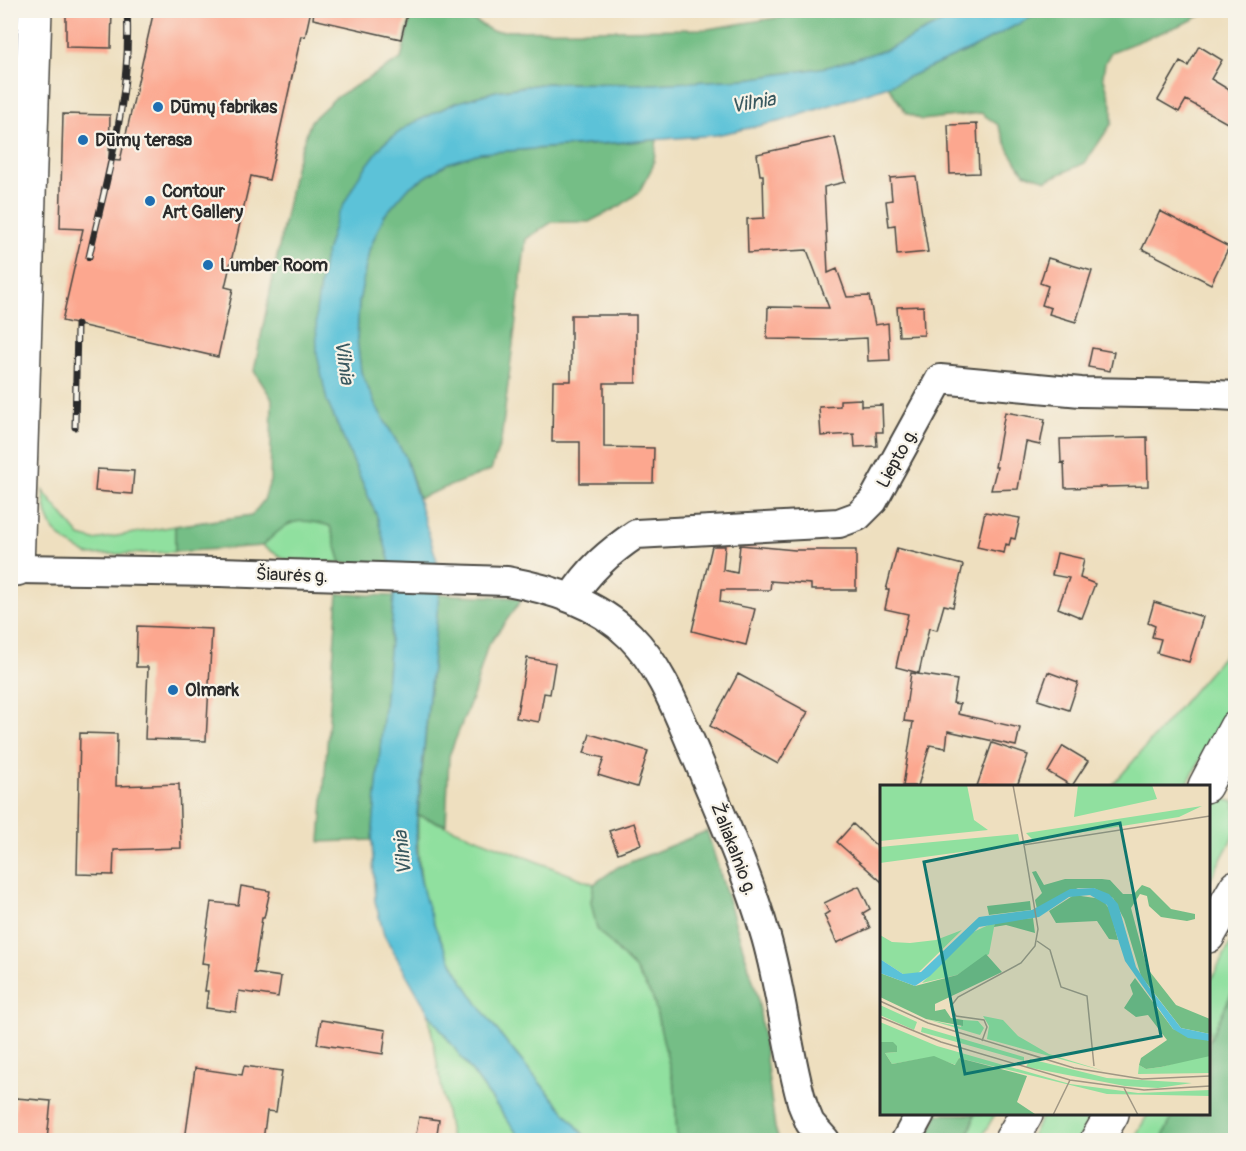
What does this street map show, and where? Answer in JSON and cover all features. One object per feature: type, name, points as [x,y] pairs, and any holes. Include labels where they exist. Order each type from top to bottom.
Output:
[{"type":"main road","points":[[14,569],[35,10]]},
{"type":"main road","points":[[1206,785],[1236,727]]},
{"type":"main road","points":[[1210,793],[1223,784],[1236,782]]},
{"type":"main road","points":[[1210,934],[1236,887]]},
{"type":"main road","points":[[1011,1140],[1025,1115]]},
{"type":"main road","points":[[1097,1140],[1111,1115]]},
{"type":"street","name":"Liepto g.","points":[[571,598],[586,576],[612,550],[636,534],[839,523],[858,516],[873,501],[940,380],[1082,392],[1236,396]]},
{"type":"street","name":"Šiaurės g.","points":[[14,569],[219,572],[476,580],[507,582],[541,588],[571,598]]},
{"type":"street","name":"Žaliakalnio g.","points":[[571,598],[602,615],[629,636],[653,665],[678,712],[740,858],[780,991],[803,1106],[810,1123],[825,1140]]},
{"type":"street","points":[[906,1140],[919,1115]]},
{"type":"green space","points":[[15,10],[11,128],[10,11]]},
{"type":"green space","points":[[412,11],[458,11],[492,31],[708,29],[818,11],[966,11],[888,49],[828,67],[747,79],[653,84],[547,83],[496,91],[455,103],[411,124],[384,143],[327,401],[377,516],[391,566],[341,563],[330,526],[308,521],[285,526],[262,546],[175,552],[175,526],[252,515],[264,500],[270,481],[272,399],[254,371],[296,163],[311,121],[335,98],[401,59]]},
{"type":"green space","points":[[1043,11],[1209,11],[1188,22],[1111,52],[1105,63],[1103,76],[1112,105],[1112,123],[1085,163],[1047,180],[1024,173],[1010,152],[998,125],[981,113],[922,120],[906,113],[888,86],[971,49]]},
{"type":"green space","points":[[657,140],[653,166],[639,192],[620,206],[589,222],[552,222],[526,239],[501,441],[491,470],[419,498],[405,456],[376,406],[361,372],[357,339],[359,302],[369,250],[384,216],[408,188],[448,163],[480,153]]},
{"type":"green space","points":[[43,491],[80,536],[94,540],[175,526],[175,552],[88,555],[67,543],[54,531],[47,515]]},
{"type":"green space","points":[[308,519],[330,526],[341,563],[285,559],[262,546],[286,524]]},
{"type":"green space","points":[[338,594],[394,596],[372,840],[320,842]]},
{"type":"green space","points":[[439,594],[523,598],[487,647],[474,693],[449,756],[446,825],[418,815]]},
{"type":"green space","points":[[1235,631],[1235,695],[1187,785],[1113,785],[1224,655]]},
{"type":"green space","points":[[1223,799],[1235,802],[1235,833],[1210,880],[1210,807],[1212,802]]},
{"type":"green space","points":[[418,815],[594,884],[591,902],[597,929],[635,969],[653,998],[675,1089],[677,1140],[588,1140],[520,1059],[476,1002],[441,941],[428,909],[422,886],[418,851]]},
{"type":"green space","points":[[707,831],[758,997],[775,1128],[779,1140],[677,1140],[675,1089],[653,998],[635,969],[597,929],[591,902],[594,884],[618,867]]},
{"type":"green space","points":[[1235,934],[1235,986],[1210,1040],[1210,982]]},
{"type":"green space","points":[[1235,986],[1235,1140],[1161,1140],[1174,1115],[1210,1115],[1210,1040]]},
{"type":"green space","points":[[428,1012],[522,1140],[451,1140]]},
{"type":"green space","points":[[937,1115],[974,1115],[966,1140],[927,1140]]},
{"type":"green space","points":[[974,1115],[994,1115],[980,1140],[966,1140]]},
{"type":"green space","points":[[1042,1115],[1092,1115],[1079,1140],[1029,1140]]},
{"type":"green space","points":[[1147,1115],[1174,1115],[1161,1140],[1133,1140]]},
{"type":"water","name":"Vilnia","points":[[966,11],[1043,11],[971,49],[888,86],[782,121],[716,135],[480,153],[448,163],[408,188],[384,216],[369,250],[359,302],[357,339],[361,372],[376,406],[405,456],[437,561],[439,594],[416,832],[417,857],[425,897],[439,936],[458,973],[482,1009],[507,1043],[588,1140],[522,1140],[428,1012],[384,935],[375,901],[372,840],[394,596],[391,566],[377,516],[327,401],[317,354],[316,311],[324,260],[336,219],[359,176],[384,143],[411,124],[455,103],[496,91],[547,83],[653,84],[747,79],[827,67],[888,49]]},
{"type":"building","points":[[66,10],[112,10],[111,48],[66,47]]},
{"type":"building","points":[[154,10],[311,10],[305,37],[301,36],[269,180],[251,176],[225,287],[233,289],[218,357],[62,321],[83,229],[60,228],[63,114],[110,115],[109,160],[120,161]]},
{"type":"building","points":[[314,10],[408,10],[401,39],[313,19]]},
{"type":"building","points":[[1199,46],[1222,60],[1211,79],[1236,94],[1236,128],[1186,100],[1179,112],[1158,100],[1180,62],[1188,66]]},
{"type":"building","points":[[977,124],[979,173],[950,174],[948,125]]},
{"type":"building","points":[[835,137],[845,182],[824,187],[828,273],[837,269],[847,297],[869,296],[875,325],[888,323],[890,360],[868,361],[867,338],[767,339],[768,307],[829,308],[807,250],[748,253],[747,219],[764,218],[763,175],[760,175],[757,154]]},
{"type":"building","points":[[916,176],[928,252],[897,255],[895,225],[889,226],[886,201],[892,200],[890,178]]},
{"type":"building","points":[[1160,211],[1229,247],[1211,284],[1142,249]]},
{"type":"building","points":[[1048,258],[1092,271],[1076,322],[1049,314],[1051,308],[1042,305],[1048,286],[1040,283]]},
{"type":"building","points":[[923,306],[924,335],[899,336],[897,307]]},
{"type":"building","points":[[571,315],[636,315],[636,383],[604,383],[604,447],[654,448],[653,483],[580,483],[580,442],[552,442],[553,381],[571,381]]},
{"type":"building","points":[[1092,348],[1114,352],[1110,371],[1088,367]]},
{"type":"building","points":[[861,399],[861,406],[882,405],[883,432],[876,432],[877,446],[855,447],[854,434],[821,436],[819,407],[840,406],[840,400]]},
{"type":"building","points":[[1005,412],[1045,419],[1040,445],[1026,442],[1018,489],[991,490],[997,467],[995,467]]},
{"type":"building","points":[[1147,437],[1148,486],[1065,488],[1060,439]]},
{"type":"building","points":[[97,469],[134,471],[132,494],[95,491]]},
{"type":"building","points":[[985,512],[1020,518],[1015,539],[1011,538],[1009,545],[1006,544],[1004,553],[977,547]]},
{"type":"building","points":[[740,545],[795,550],[856,550],[856,590],[811,590],[811,584],[771,581],[770,590],[721,590],[720,602],[755,609],[746,645],[692,631],[712,546],[725,546],[723,570],[737,573]]},
{"type":"building","points":[[897,548],[963,565],[953,607],[944,605],[937,630],[929,628],[919,673],[896,667],[908,614],[885,609],[889,590],[886,590]]},
{"type":"building","points":[[1057,553],[1084,559],[1080,578],[1095,584],[1082,618],[1058,608],[1069,578],[1052,575]]},
{"type":"building","points":[[1154,602],[1203,617],[1189,662],[1157,653],[1161,639],[1152,637],[1155,626],[1148,623]]},
{"type":"building","points":[[137,626],[212,629],[206,741],[145,739],[148,667],[136,667]]},
{"type":"building","points":[[527,658],[555,663],[550,694],[544,693],[539,722],[516,718]]},
{"type":"building","points":[[1048,672],[1078,683],[1069,710],[1038,700]]},
{"type":"building","points":[[911,673],[957,680],[953,703],[960,704],[958,714],[1020,728],[1016,746],[948,731],[946,748],[930,745],[918,785],[903,785],[913,722],[904,721]]},
{"type":"building","points":[[738,674],[808,712],[778,764],[710,726]]},
{"type":"building","points":[[80,733],[117,734],[116,786],[179,784],[181,848],[114,850],[113,875],[77,874]]},
{"type":"building","points":[[590,734],[648,751],[637,787],[598,775],[604,758],[584,753]]},
{"type":"building","points":[[992,743],[1028,755],[1017,785],[977,785]]},
{"type":"building","points":[[1063,746],[1088,761],[1073,785],[1048,772]]},
{"type":"building","points":[[634,823],[641,844],[618,853],[609,831]]},
{"type":"building","points":[[853,824],[880,849],[880,880],[837,842]]},
{"type":"building","points":[[241,886],[270,891],[264,918],[262,918],[254,973],[281,977],[278,997],[239,991],[236,1012],[206,1008],[208,991],[205,991],[209,964],[202,963],[211,902],[238,905]]},
{"type":"building","points":[[859,886],[870,909],[863,913],[870,928],[837,943],[824,915],[829,912],[824,903]]},
{"type":"building","points":[[321,1020],[386,1030],[383,1054],[317,1044]]},
{"type":"building","points":[[244,1066],[282,1071],[276,1112],[267,1111],[263,1140],[185,1140],[195,1068],[242,1075]]},
{"type":"building","points":[[16,1098],[51,1101],[47,1140],[13,1140]]},
{"type":"building","points":[[419,1117],[439,1120],[436,1140],[415,1140]]},
{"type":"railway","points":[[89,257],[122,104],[128,41],[127,10]]},
{"type":"railway","points":[[75,427],[77,325]]},
{"type":"place","name":"Dūmų fabrikas","points":[[158,107]]},
{"type":"place","name":"Dūmų terasa","points":[[83,140]]},
{"type":"place","name":"Contour Art Gallery","points":[[150,201]]},
{"type":"place","name":"Lumber Room","points":[[208,265]]},
{"type":"place","name":"Olmark","points":[[173,690]]}]
